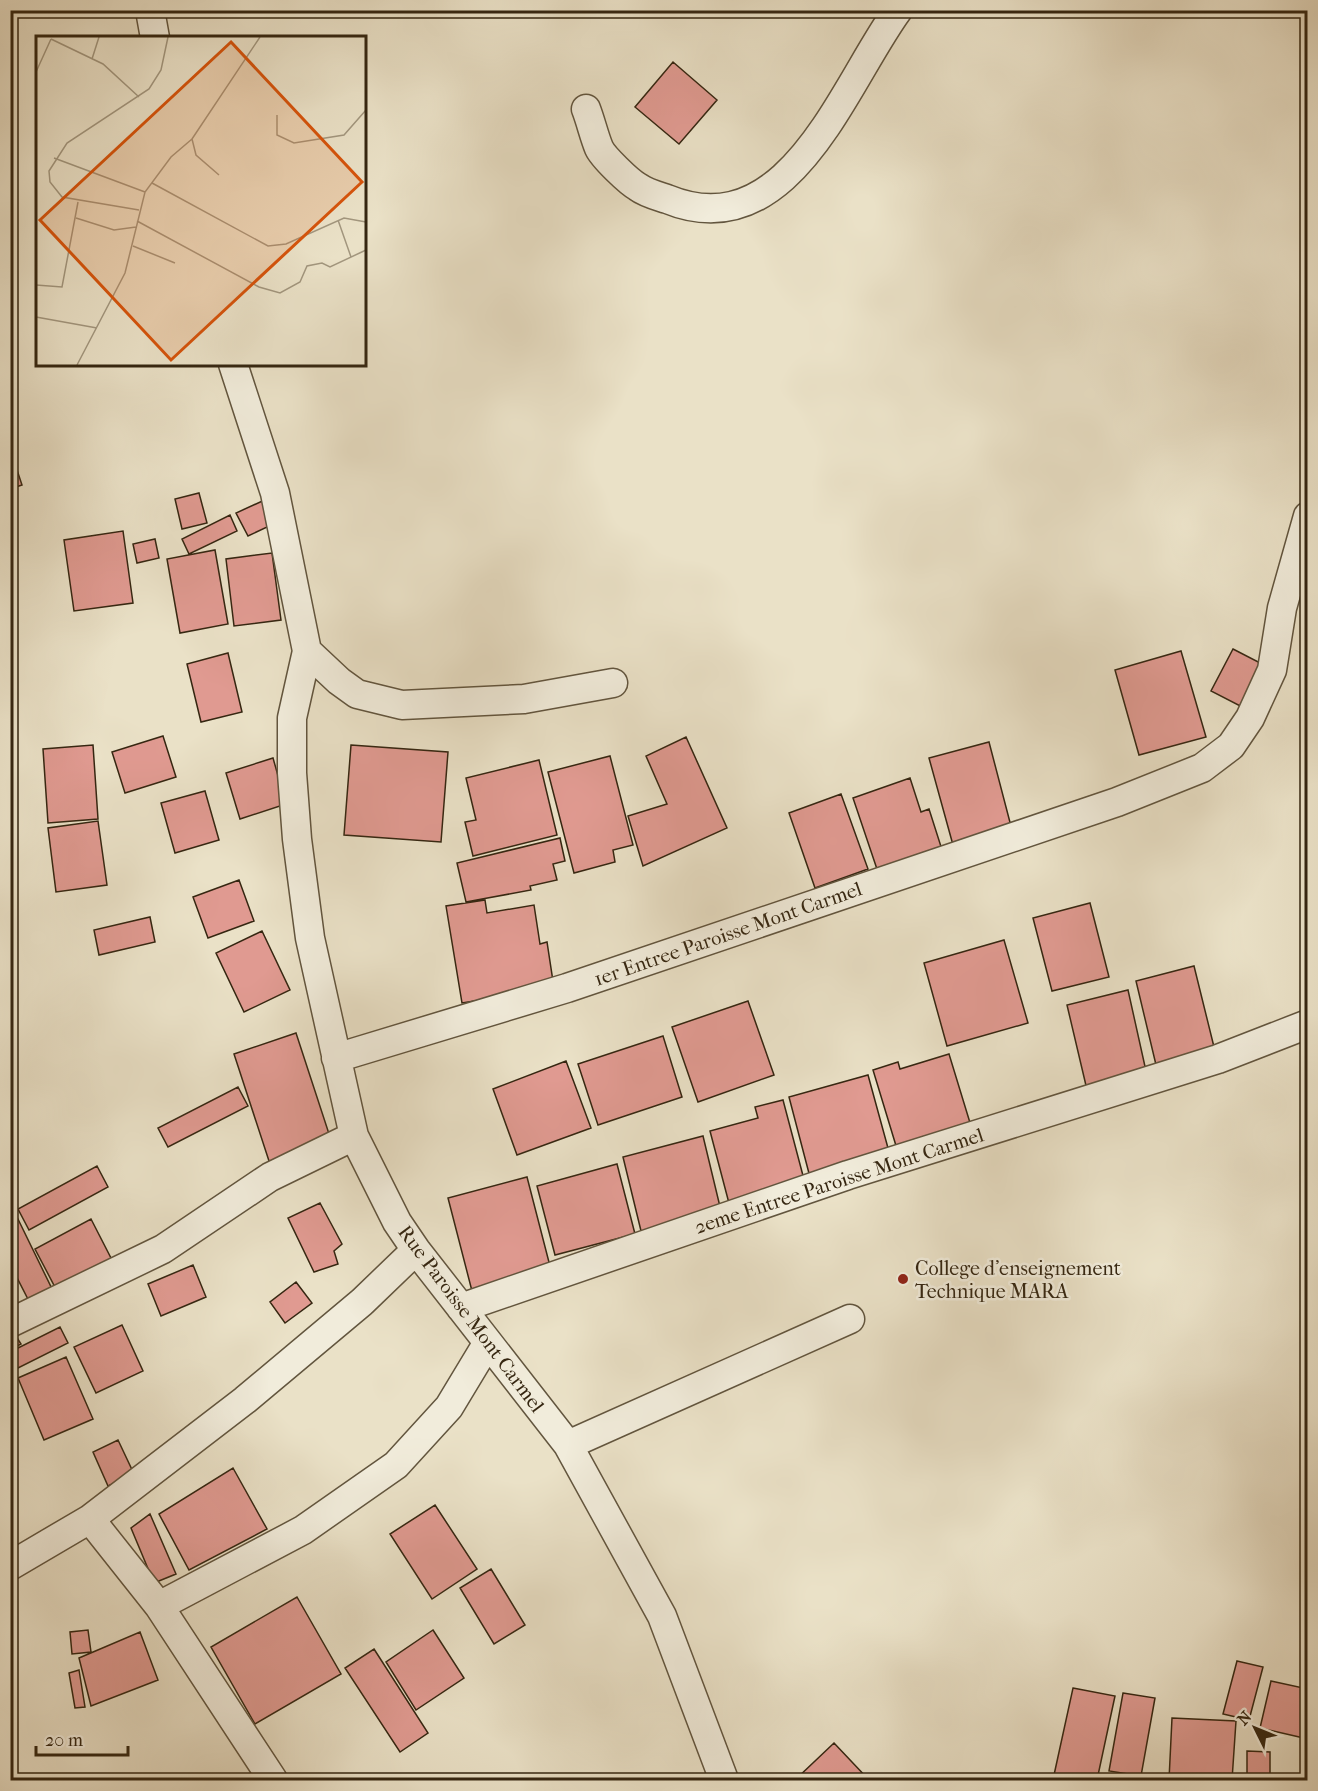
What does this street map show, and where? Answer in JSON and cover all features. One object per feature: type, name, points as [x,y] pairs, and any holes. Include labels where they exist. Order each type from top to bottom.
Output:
[{"type":"street","points":[[150,10],[155,36]]},
{"type":"street","points":[[586,109],[600,151],[637,187],[684,206],[709,210],[751,200],[777,184],[807,155],[898,10]]},
{"type":"street","points":[[234,366],[274,493],[307,651],[324,669],[357,694],[402,705],[524,699],[613,683]]},
{"type":"street","name":"1er Entree Paroisse Mont Carmel","points":[[336,1058],[567,988],[1118,802],[1202,768],[1231,746],[1250,718],[1272,670],[1282,608],[1308,516]]},
{"type":"street","name":"Rue Paroisse Mont Carmel","points":[[307,651],[292,718],[292,773],[297,839],[310,938],[354,1136],[397,1222],[416,1250],[568,1445],[662,1617],[724,1780]]},
{"type":"street","name":"2eme Entree Paroisse Mont Carmel","points":[[461,1308],[848,1175],[1218,1059],[1308,1024]]},
{"type":"street","points":[[10,1323],[163,1249],[270,1177],[354,1136]]},
{"type":"street","points":[[10,1566],[90,1519],[245,1400],[362,1302],[416,1250]]},
{"type":"street","points":[[568,1445],[850,1319]]},
{"type":"street","points":[[159,1606],[303,1530],[396,1465],[449,1407],[487,1344]]},
{"type":"street","points":[[90,1519],[159,1606],[273,1780]]},
{"type":"building","points":[[673,62],[717,100],[679,144],[635,107]]},
{"type":"building","points":[[10,449],[22,485],[10,489]]},
{"type":"building","points":[[199,493],[207,523],[182,529],[175,499]]},
{"type":"building","points":[[269,498],[280,521],[248,536],[236,513]]},
{"type":"building","points":[[230,515],[237,531],[189,554],[182,539]]},
{"type":"building","points":[[123,531],[133,603],[74,611],[64,540]]},
{"type":"building","points":[[155,539],[159,558],[137,563],[133,544]]},
{"type":"building","points":[[215,550],[228,624],[180,633],[167,559]]},
{"type":"building","points":[[272,553],[281,620],[234,626],[226,559]]},
{"type":"building","points":[[1233,649],[1270,668],[1248,710],[1211,691]]},
{"type":"building","points":[[1181,651],[1206,737],[1139,755],[1115,670]]},
{"type":"building","points":[[228,653],[242,712],[201,722],[187,664]]},
{"type":"building","points":[[163,736],[176,777],[125,793],[112,752]]},
{"type":"building","points":[[686,737],[727,828],[643,866],[628,816],[667,804],[646,756]]},
{"type":"building","points":[[989,742],[1012,830],[953,845],[929,758]]},
{"type":"building","points":[[93,745],[98,819],[48,823],[43,749]]},
{"type":"building","points":[[351,745],[448,752],[441,842],[344,835]]},
{"type":"building","points":[[610,756],[633,845],[613,850],[615,862],[574,873],[548,772]]},
{"type":"building","points":[[273,758],[286,804],[240,819],[226,773]]},
{"type":"building","points":[[539,760],[557,835],[473,856],[465,822],[476,820],[466,778]]},
{"type":"building","points":[[910,778],[921,812],[929,809],[944,856],[880,878],[853,798]]},
{"type":"building","points":[[205,791],[219,840],[175,853],[161,803]]},
{"type":"building","points":[[841,794],[868,869],[815,888],[789,813]]},
{"type":"building","points":[[98,821],[107,885],[56,892],[48,828]]},
{"type":"building","points":[[560,838],[565,861],[553,864],[557,880],[530,886],[531,890],[466,902],[457,863]]},
{"type":"building","points":[[239,880],[254,921],[208,938],[193,897]]},
{"type":"building","points":[[485,900],[487,913],[534,905],[540,944],[547,942],[554,988],[462,1003],[446,906]]},
{"type":"building","points":[[1090,903],[1109,977],[1052,991],[1033,918]]},
{"type":"building","points":[[150,917],[155,942],[99,955],[94,930]]},
{"type":"building","points":[[262,931],[290,990],[244,1012],[216,953]]},
{"type":"building","points":[[1004,940],[1028,1023],[947,1046],[924,963]]},
{"type":"building","points":[[1194,966],[1216,1055],[1157,1069],[1136,981]]},
{"type":"building","points":[[1128,990],[1148,1080],[1088,1094],[1067,1005]]},
{"type":"building","points":[[748,1001],[774,1075],[698,1102],[672,1027]]},
{"type":"building","points":[[296,1033],[332,1143],[270,1164],[234,1054]]},
{"type":"building","points":[[663,1036],[682,1097],[598,1125],[578,1064]]},
{"type":"building","points":[[949,1054],[971,1126],[897,1149],[873,1070],[898,1062],[900,1069]]},
{"type":"building","points":[[566,1061],[591,1128],[517,1155],[493,1089]]},
{"type":"building","points":[[868,1075],[891,1159],[811,1181],[789,1097]]},
{"type":"building","points":[[238,1087],[248,1106],[168,1147],[158,1128]]},
{"type":"building","points":[[783,1100],[806,1187],[730,1207],[710,1131],[758,1118],[755,1107]]},
{"type":"building","points":[[703,1136],[722,1215],[642,1235],[623,1157]]},
{"type":"building","points":[[617,1164],[635,1234],[555,1255],[537,1186]]},
{"type":"building","points":[[97,1166],[108,1187],[29,1230],[18,1209]]},
{"type":"building","points":[[527,1177],[551,1270],[472,1291],[448,1198]]},
{"type":"building","points":[[320,1203],[342,1244],[334,1251],[338,1264],[314,1272],[288,1218]]},
{"type":"building","points":[[16,1215],[55,1295],[32,1307],[10,1264],[10,1218]]},
{"type":"building","points":[[91,1219],[113,1262],[57,1291],[35,1249]]},
{"type":"building","points":[[193,1265],[206,1297],[161,1316],[148,1284]]},
{"type":"building","points":[[296,1282],[312,1303],[285,1323],[270,1302]]},
{"type":"building","points":[[122,1325],[143,1371],[96,1393],[74,1347]]},
{"type":"building","points":[[60,1327],[68,1343],[10,1372],[10,1352]]},
{"type":"building","points":[[12,1330],[21,1344],[10,1350],[10,1331]]},
{"type":"building","points":[[66,1357],[93,1419],[44,1440],[18,1378]]},
{"type":"building","points":[[118,1440],[134,1474],[108,1486],[93,1452]]},
{"type":"building","points":[[233,1468],[267,1529],[189,1570],[159,1514]]},
{"type":"building","points":[[435,1505],[477,1569],[432,1599],[390,1534]]},
{"type":"building","points":[[150,1514],[176,1574],[154,1583],[131,1528]]},
{"type":"building","points":[[491,1569],[525,1625],[494,1644],[460,1588]]},
{"type":"building","points":[[297,1597],[341,1674],[255,1724],[211,1647]]},
{"type":"building","points":[[88,1630],[91,1652],[72,1654],[70,1632]]},
{"type":"building","points":[[433,1630],[464,1678],[416,1710],[386,1662]]},
{"type":"building","points":[[140,1632],[158,1680],[91,1706],[79,1658]]},
{"type":"building","points":[[374,1649],[428,1733],[400,1752],[345,1668]]},
{"type":"building","points":[[1237,1661],[1263,1667],[1249,1720],[1223,1714]]},
{"type":"building","points":[[79,1670],[85,1707],[75,1708],[69,1673]]},
{"type":"building","points":[[1271,1681],[1308,1689],[1308,1739],[1260,1728]]},
{"type":"building","points":[[1073,1688],[1115,1696],[1097,1780],[1080,1780],[1054,1775]]},
{"type":"building","points":[[1123,1693],[1155,1698],[1141,1776],[1109,1771]]},
{"type":"building","points":[[1172,1718],[1236,1721],[1232,1780],[1169,1780]]},
{"type":"building","points":[[834,1743],[869,1780],[795,1780]]},
{"type":"building","points":[[1247,1751],[1270,1752],[1270,1780],[1247,1780]]},
{"type":"place","name":"College d'enseignement Technique MARA","points":[[903,1279]]}]
